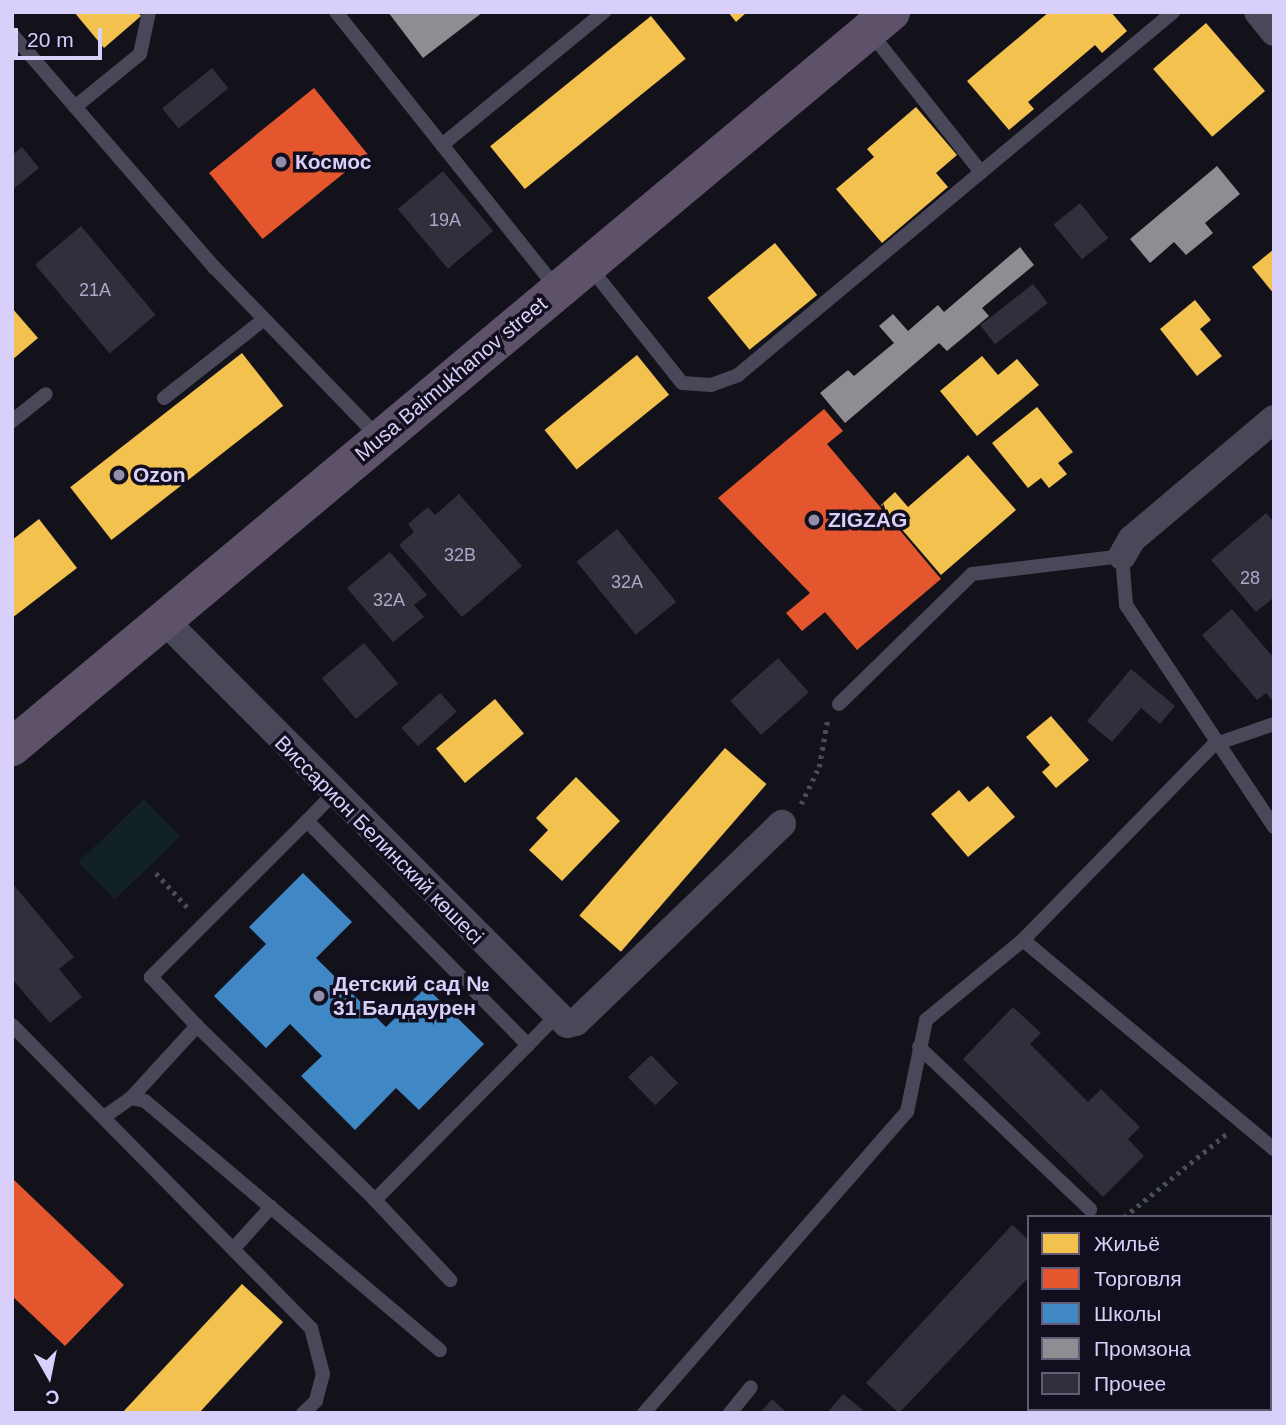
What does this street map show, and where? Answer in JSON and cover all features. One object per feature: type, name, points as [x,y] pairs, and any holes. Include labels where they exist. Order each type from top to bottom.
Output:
[{"type":"main road","name":"Musa Baimukhanov street","points":[[12,747],[880,22]]},
{"type":"street","points":[[1258,12],[1274,32]]},
{"type":"street","points":[[1122,556],[1132,539],[1274,419]]},
{"type":"street","name":"Виссарион Белинский көшесі","points":[[165,621],[555,1017]]},
{"type":"street","points":[[555,1017],[576,1022],[782,824]]},
{"type":"lane","points":[[75,107],[140,54],[149,12]]},
{"type":"lane","points":[[336,12],[558,290]]},
{"type":"lane","points":[[442,145],[604,12]]},
{"type":"lane","points":[[588,265],[682,383],[711,385],[738,375],[1173,12]]},
{"type":"lane","points":[[880,22],[982,172]]},
{"type":"lane","points":[[12,34],[263,320],[380,438]]},
{"type":"lane","points":[[164,398],[263,320]]},
{"type":"lane","points":[[12,421],[46,394]]},
{"type":"lane","points":[[839,704],[971,574],[1122,556],[1126,605],[1213,744],[1274,827]]},
{"type":"lane","points":[[644,1413],[907,1112],[926,1020],[1023,940],[1213,744],[1274,723]]},
{"type":"lane","points":[[333,794],[150,977],[375,1200],[450,1280]]},
{"type":"lane","points":[[307,821],[528,1045]]},
{"type":"lane","points":[[1023,940],[1274,1149]]},
{"type":"lane","points":[[375,1200],[555,1017]]},
{"type":"lane","points":[[12,1025],[235,1247],[312,1328],[323,1374],[316,1401],[303,1413]]},
{"type":"lane","points":[[104,1117],[131,1098],[197,1026]]},
{"type":"lane","points":[[919,1047],[1090,1209]]},
{"type":"lane","points":[[131,1098],[145,1101],[440,1350]]},
{"type":"lane","points":[[235,1247],[271,1207]]},
{"type":"lane","points":[[730,1413],[751,1387]]},
{"type":"path","points":[[782,824],[809,795],[819,767],[821,731],[839,704]]},
{"type":"path","points":[[156,873],[203,925]]},
{"type":"path","points":[[1126,1215],[1243,1121]]},
{"type":"shaded area","points":[[144,799],[180,836],[115,900],[79,862]]},
{"type":"building: Жильё","points":[[74,12],[138,12],[141,16],[104,48]]},
{"type":"building: Жильё","points":[[728,12],[747,12],[736,22]]},
{"type":"building: Жильё","points":[[1049,12],[1111,12],[1127,31],[1102,53],[1095,45],[1028,102],[1034,109],[1009,130],[967,81]]},
{"type":"building: Жильё","points":[[651,16],[686,59],[525,189],[490,146]]},
{"type":"building: Жильё","points":[[1206,23],[1265,91],[1212,137],[1153,69]]},
{"type":"building: Жильё","points":[[916,107],[957,155],[936,173],[948,187],[882,243],[836,189],[874,157],[867,149]]},
{"type":"building: Жильё","points":[[775,243],[817,295],[750,350],[707,298]]},
{"type":"building: Жильё","points":[[1274,249],[1274,294],[1252,267]]},
{"type":"building: Жильё","points":[[1195,300],[1211,320],[1200,329],[1222,356],[1197,376],[1160,329]]},
{"type":"building: Жильё","points":[[12,308],[38,338],[12,360]]},
{"type":"building: Жильё","points":[[242,353],[283,406],[111,540],[70,487]]},
{"type":"building: Жильё","points":[[637,355],[669,395],[577,470],[545,430]]},
{"type":"building: Жильё","points":[[982,356],[998,375],[1017,359],[1039,385],[977,436],[940,391]]},
{"type":"building: Жильё","points":[[1037,407],[1073,452],[1058,463],[1067,474],[1049,488],[1041,478],[1028,488],[992,443]]},
{"type":"building: Жильё","points":[[968,455],[1016,510],[941,575],[881,505],[895,492],[908,507]]},
{"type":"building: Жильё","points":[[39,519],[77,568],[12,618],[12,540]]},
{"type":"building: Жильё","points":[[495,699],[524,733],[465,783],[436,748]]},
{"type":"building: Жильё","points":[[1051,716],[1089,760],[1056,788],[1042,772],[1050,765],[1026,737]]},
{"type":"building: Жильё","points":[[725,748],[767,784],[621,952],[579,916]]},
{"type":"building: Жильё","points":[[576,777],[620,821],[562,881],[529,850],[548,830],[536,818]]},
{"type":"building: Жильё","points":[[988,786],[1015,817],[968,857],[931,814],[959,790],[969,802]]},
{"type":"building: Жильё","points":[[242,1284],[283,1322],[199,1413],[122,1413]]},
{"type":"building: Торговля","points":[[314,88],[367,154],[263,239],[209,173]]},
{"type":"building: Торговля","name":"ZIGZAG","points":[[824,409],[843,431],[827,444],[941,579],[857,650],[825,612],[802,631],[786,613],[810,593],[718,498]]},
{"type":"building: Торговля","points":[[12,1178],[124,1285],[65,1346],[12,1296]]},
{"type":"building: Школы","points":[[303,873],[352,922],[316,958],[386,1027],[426,987],[484,1044],[419,1110],[396,1088],[355,1130],[301,1076],[322,1056],[290,1024],[266,1048],[214,996],[266,944],[249,927]]},
{"type":"building: Промзона","points":[[388,12],[483,12],[423,58]]},
{"type":"building: Промзона","points":[[1217,166],[1240,194],[1205,223],[1213,233],[1186,255],[1174,242],[1150,263],[1130,239]]},
{"type":"building: Промзона","points":[[1020,247],[1034,265],[982,308],[989,316],[947,351],[939,343],[845,423],[820,393],[848,370],[854,376],[894,343],[879,326],[893,314],[908,331],[938,305],[944,312]]},
{"type":"building: Прочее","points":[[212,68],[228,88],[179,128],[162,108]]},
{"type":"building: Прочее","points":[[22,147],[39,168],[12,190],[12,155]]},
{"type":"building: Прочее","points":[[443,171],[493,231],[448,269],[398,209]]},
{"type":"building: Прочее","points":[[1080,203],[1108,238],[1082,259],[1054,224]]},
{"type":"building: Прочее","points":[[81,226],[156,315],[110,353],[35,265]]},
{"type":"building: Прочее","points":[[1033,284],[1048,303],[995,344],[980,325]]},
{"type":"building: Прочее","points":[[459,494],[522,566],[462,617],[399,545],[414,532],[408,524],[428,507],[435,515]]},
{"type":"building: Прочее","points":[[1266,513],[1274,522],[1274,597],[1256,612],[1211,560]]},
{"type":"building: Прочее","points":[[617,529],[676,602],[636,635],[577,562]]},
{"type":"building: Прочее","points":[[390,552],[427,595],[414,605],[424,617],[393,642],[347,588]]},
{"type":"building: Прочее","points":[[1232,609],[1274,658],[1274,703],[1266,693],[1257,700],[1202,635]]},
{"type":"building: Прочее","points":[[364,643],[398,684],[356,719],[322,678]]},
{"type":"building: Прочее","points":[[778,658],[809,692],[761,735],[730,701]]},
{"type":"building: Прочее","points":[[1131,669],[1175,706],[1160,724],[1141,708],[1112,742],[1087,721]]},
{"type":"building: Прочее","points":[[440,693],[457,712],[418,746],[401,728]]},
{"type":"building: Прочее","points":[[12,883],[74,957],[59,969],[82,997],[50,1023],[12,979]]},
{"type":"building: Прочее","points":[[1013,1007],[1041,1033],[1030,1044],[1088,1102],[1101,1089],[1140,1127],[1128,1139],[1144,1156],[1103,1197],[963,1059]]},
{"type":"building: Прочее","points":[[651,1055],[678,1083],[655,1105],[628,1077]]},
{"type":"building: Прочее","points":[[1012,1225],[1027,1238],[1027,1279],[899,1413],[866,1383]]},
{"type":"building: Прочее","points":[[843,1394],[863,1410],[861,1413],[827,1413]]},
{"type":"building: Прочее","points":[[772,1399],[787,1413],[760,1413]]},
{"type":"place","name":"Космос","points":[[281,162]]},
{"type":"place","name":"Ozon","points":[[119,475]]},
{"type":"place","name":"ZIGZAG","points":[[814,520]]},
{"type":"place","name":"Детский сад № 31 Балдаурен","points":[[319,996]]}]
